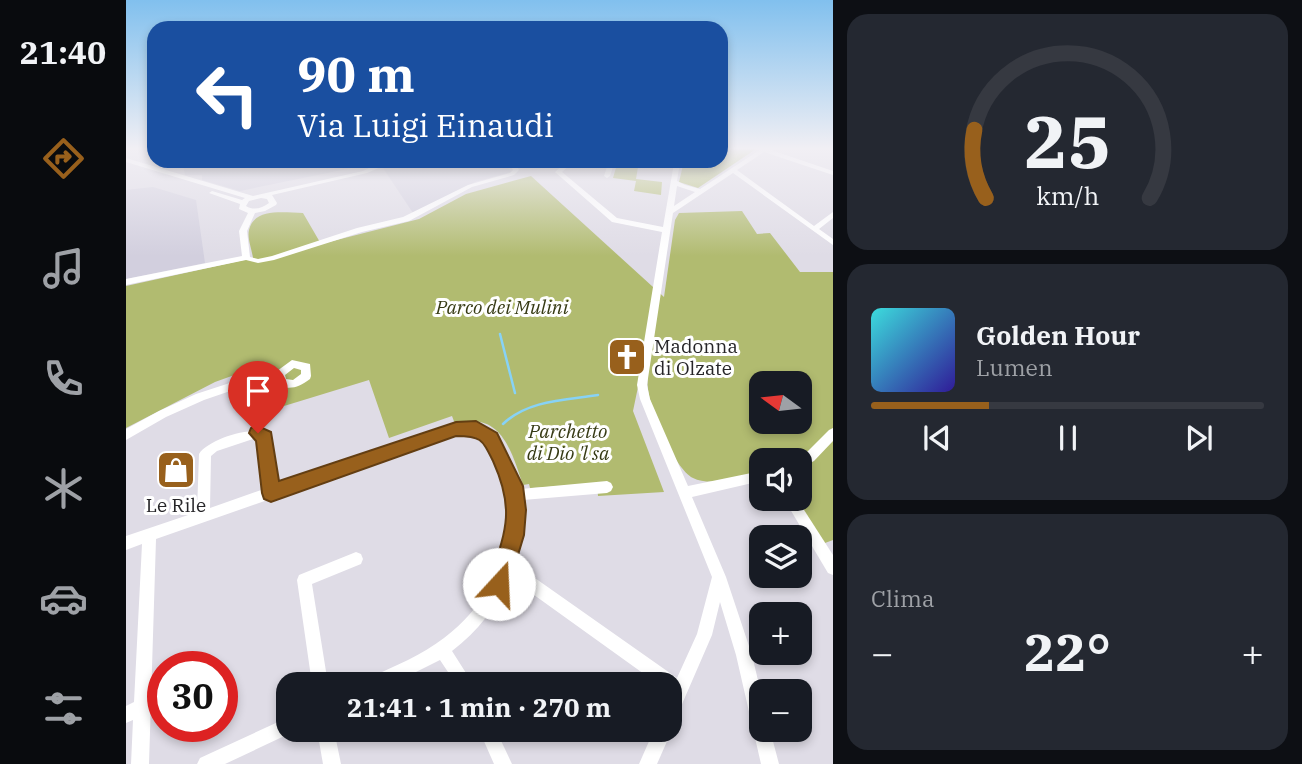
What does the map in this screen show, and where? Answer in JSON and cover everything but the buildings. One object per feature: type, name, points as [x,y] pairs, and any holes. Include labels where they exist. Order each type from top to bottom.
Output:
[{"type":"street","points":[[183,185],[243,203],[256,197],[310,185]]},
{"type":"street","points":[[213,185],[256,197],[270,197],[273,203],[263,210],[253,211],[244,209],[243,203]]},
{"type":"street","points":[[126,282],[246,258],[258,261],[274,258],[406,219],[476,185]]},
{"type":"street","points":[[573,185],[615,220],[666,230]]},
{"type":"street","points":[[673,185],[642,385],[645,399],[719,577],[750,679]]},
{"type":"street","points":[[675,185],[698,193]]},
{"type":"street","points":[[669,212],[711,185]]},
{"type":"street","points":[[753,185],[833,243]]},
{"type":"street","points":[[246,258],[243,230],[253,211]]},
{"type":"street","points":[[815,229],[833,214]]},
{"type":"street","points":[[126,435],[192,400],[240,382],[280,374]]},
{"type":"street","points":[[126,543],[456,429],[476,429],[491,438],[513,486],[514,535],[506,566],[484,610],[443,651],[400,672]]},
{"type":"street","points":[[812,455],[833,433]]},
{"type":"street","points":[[203,517],[202,460],[213,447],[253,434],[263,435],[271,493]]},
{"type":"street","points":[[684,493],[749,479]]},
{"type":"street","points":[[514,495],[607,488]]},
{"type":"street","points":[[797,511],[833,568]]},
{"type":"street","points":[[140,764],[149,536]]},
{"type":"street","points":[[318,672],[304,580],[356,559]]},
{"type":"street","points":[[506,566],[655,672]]},
{"type":"street","points":[[682,685],[704,635],[719,577]]},
{"type":"street","points":[[443,651],[457,672]]},
{"type":"street","points":[[126,715],[142,707]]},
{"type":"street","points":[[206,764],[276,731]]},
{"type":"street","points":[[328,742],[332,764]]},
{"type":"street","points":[[492,742],[503,764]]},
{"type":"street","points":[[648,764],[658,742]]},
{"type":"street","points":[[765,742],[770,764]]},
{"type":"shaded area","points":[[218,185],[271,185],[240,191]]},
{"type":"shaded area","points":[[394,185],[470,185],[413,213]]},
{"type":"shaded area","points":[[153,187],[196,200],[205,263],[126,279],[126,190]]},
{"type":"green space","name":"Parco dei Mulini","points":[[500,185],[541,185],[664,297],[675,220],[679,213],[742,211],[757,234],[770,233],[800,272],[833,272],[833,540],[817,546],[812,538],[812,525],[803,525],[794,511],[812,511],[812,448],[749,448],[749,474],[736,478],[700,481],[686,472],[664,438],[650,398],[648,377],[654,341],[648,339],[633,411],[664,492],[598,496],[597,484],[530,488],[529,484],[523,485],[508,447],[494,428],[471,421],[455,424],[452,416],[389,438],[369,380],[271,410],[260,369],[257,367],[215,382],[126,428],[126,286],[253,258],[249,230],[257,218],[271,213],[303,213],[321,244],[419,219],[466,194]]},
{"type":"green space","points":[[635,185],[662,185],[661,195],[634,191]]},
{"type":"waterway","points":[[500,334],[515,393]]},
{"type":"waterway","points":[[503,424],[513,416],[536,406],[598,395]]},
{"type":"place","name":"Madonna di Olzate","points":[[627,357]]},
{"type":"place","name":"Le Rile","points":[[176,470]]},
{"type":"route","points":[[258,433],[265,437],[271,493],[456,429],[476,429],[484,432],[491,438],[513,486],[516,510],[514,535],[499,584]]},
{"type":"park label","name":"Parchetto di Dio 'l sa","points":[[568,442]]}]
